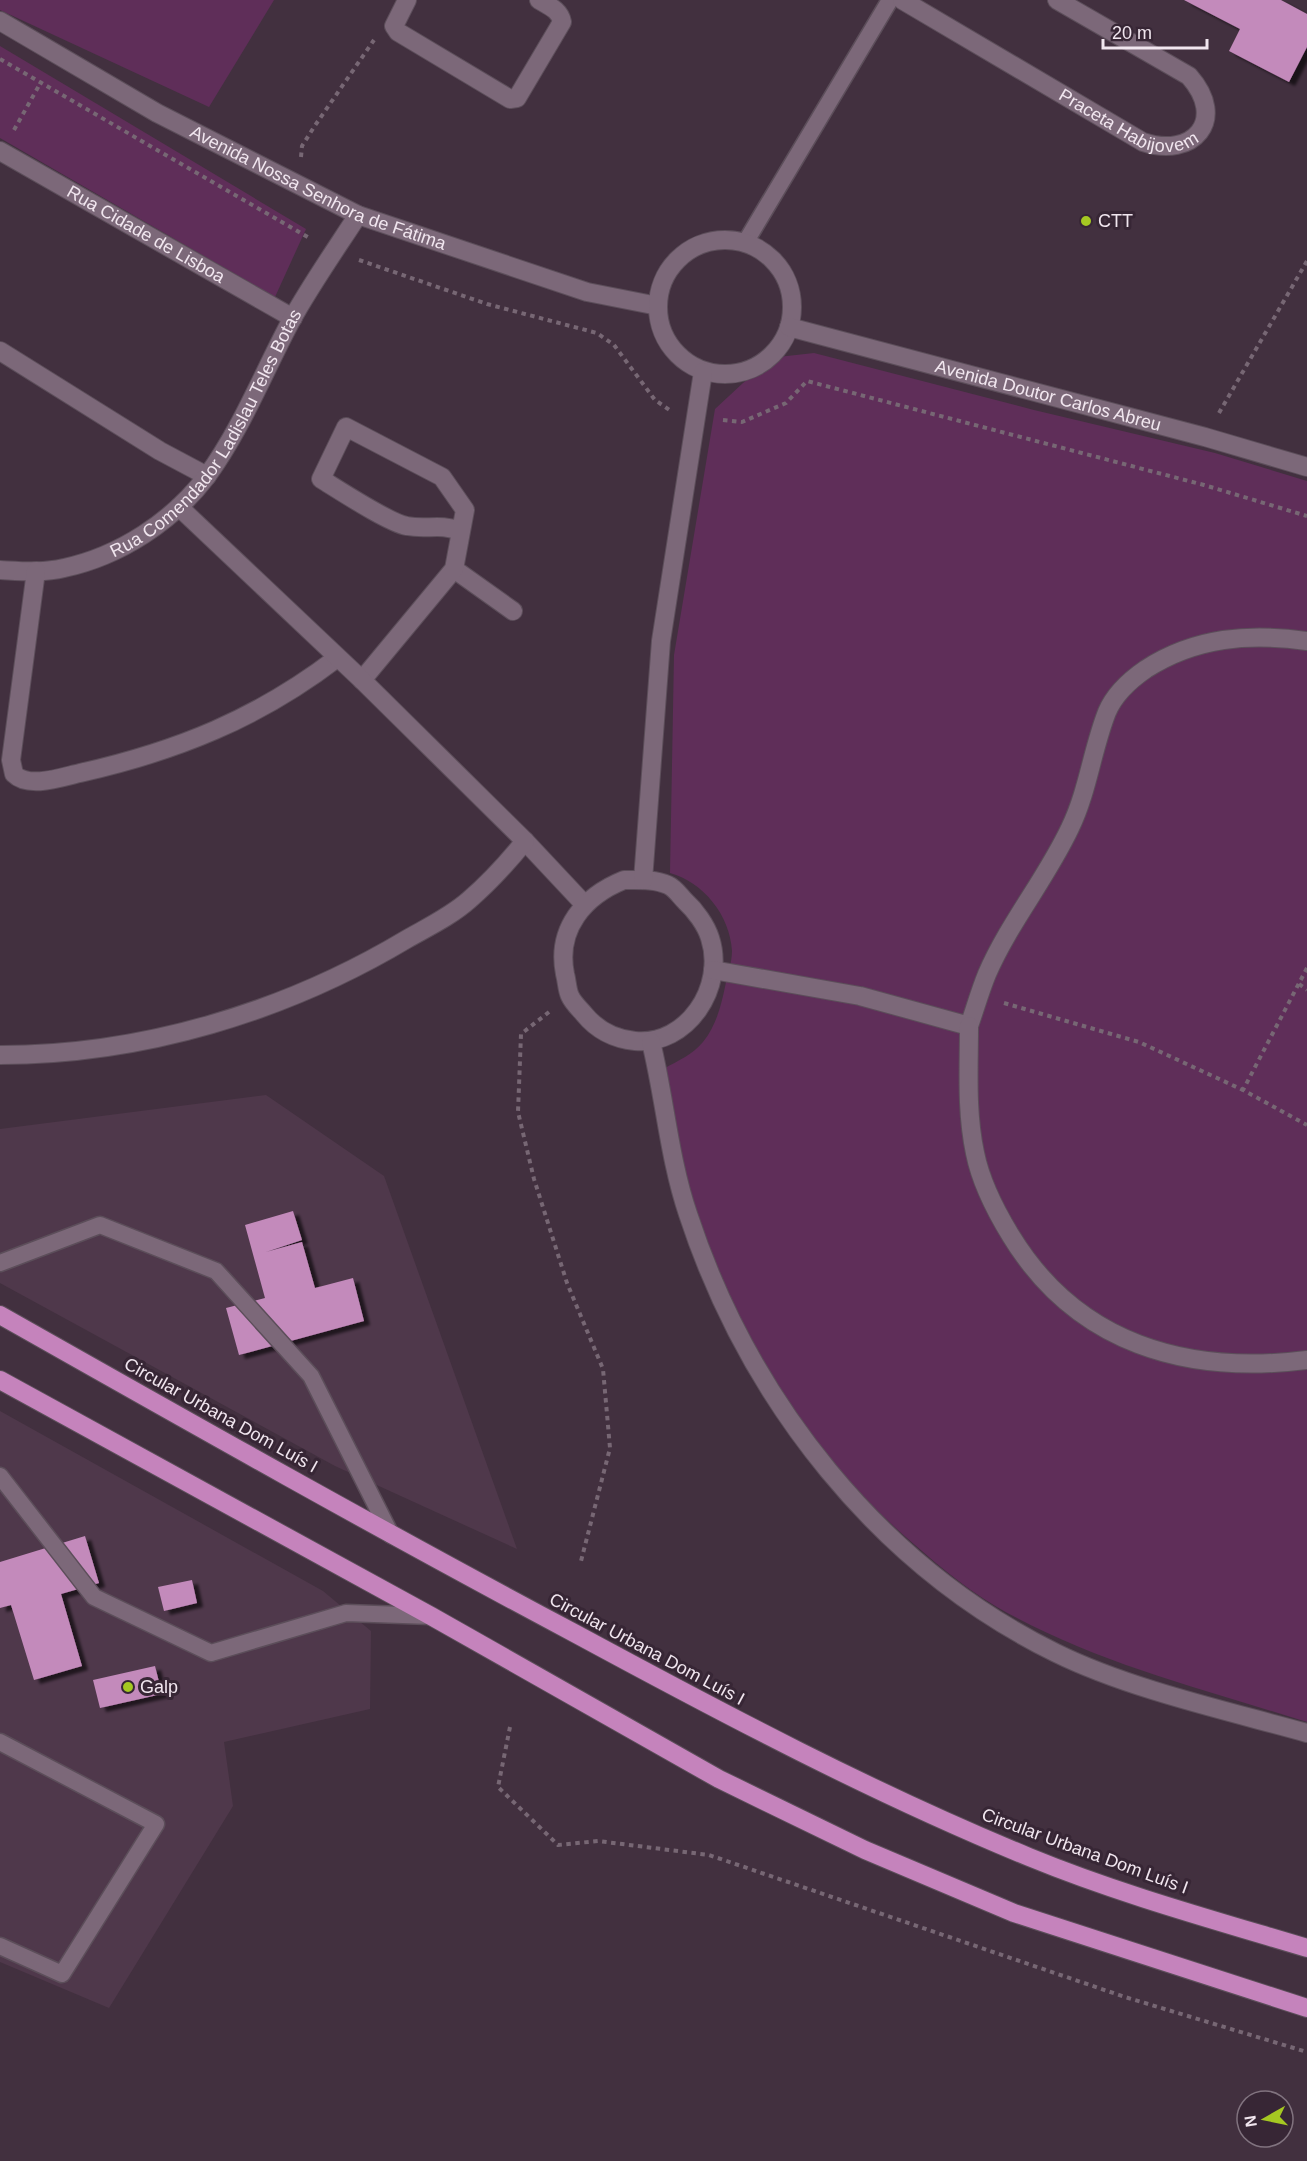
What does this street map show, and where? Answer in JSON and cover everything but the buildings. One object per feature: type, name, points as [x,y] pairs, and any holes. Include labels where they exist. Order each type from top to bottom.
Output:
[{"type":"highway","name":"Circular Urbana Dom Luís I","points":[[0,1315],[391,1535],[750,1728],[892,1797],[1032,1858],[1178,1909],[1307,1948]]},
{"type":"highway","points":[[0,1380],[431,1616],[719,1779],[866,1850],[1014,1913],[1307,2008]]},
{"type":"street","points":[[407,0],[394,26],[398,32],[510,99],[517,98],[562,22],[561,15],[556,10],[539,0]]},
{"type":"street","name":"Praceta Habijovem","points":[[902,0],[1143,142],[1158,147],[1168,147],[1180,144],[1199,132],[1208,112],[1201,92],[1189,76],[1057,0]]},
{"type":"street","name":"Avenida Nossa Senhora de Fátima","points":[[0,21],[157,113],[358,215],[587,292],[658,306]]},
{"type":"street","name":"Rua Cidade de Lisboa","points":[[1,151],[293,318]]},
{"type":"street","name":"Rua Comendador Ladislau Teles Botas","points":[[0,570],[36,571],[63,568],[113,550],[150,532],[179,507],[207,476],[236,428],[293,318],[358,215]]},
{"type":"street","points":[[713,242],[745,243],[769,256],[785,276],[792,301],[789,327],[777,350],[757,366],[732,374],[703,372],[683,359],[666,338],[658,306],[660,288],[667,273],[685,254],[713,242]]},
{"type":"street","name":"Avenida Doutor Carlos Abreu","points":[[789,327],[1205,437],[1307,467]]},
{"type":"street","points":[[0,351],[160,451],[207,476]]},
{"type":"street","points":[[643,880],[661,641],[703,372]]},
{"type":"street","points":[[362,680],[454,569],[465,510],[442,477],[346,427],[321,479],[404,526],[425,528],[445,525],[461,531]]},
{"type":"street","points":[[179,507],[362,680],[525,841],[585,905]]},
{"type":"street","points":[[454,569],[513,611]]},
{"type":"street","points":[[36,571],[11,760],[14,774],[26,781],[63,777],[134,761],[199,739],[271,704],[337,658]]},
{"type":"street","points":[[1307,641],[1244,636],[1207,641],[1176,651],[1127,682],[1108,709],[1097,741],[1088,782],[1071,827],[987,973],[969,1026],[970,1123],[981,1177],[991,1201],[1017,1246],[1048,1286],[1105,1331],[1137,1345],[1179,1357],[1261,1365],[1307,1360]]},
{"type":"street","points":[[0,1055],[71,1054],[111,1048],[211,1024],[298,994],[388,950],[467,902],[497,874],[525,841]]},
{"type":"street","points":[[624,880],[643,880],[670,886],[694,909],[711,938],[713,970],[704,1000],[693,1020],[674,1034],[651,1042],[620,1039],[592,1025],[570,996],[562,960],[567,930],[585,905],[601,889],[624,880]]},
{"type":"street","points":[[713,970],[861,996],[969,1026]]},
{"type":"street","points":[[651,1042],[670,1146],[687,1213],[731,1320],[791,1424],[817,1459],[870,1520],[960,1594],[1004,1624],[1057,1654],[1153,1689],[1307,1733]]},
{"type":"lane","points":[[745,243],[890,0]]},
{"type":"lane","points":[[0,1263],[100,1225],[216,1271],[311,1377],[391,1535]]},
{"type":"lane","points":[[0,1476],[94,1597],[211,1653],[346,1613],[431,1616]]},
{"type":"lane","points":[[0,1742],[156,1824],[62,1974],[0,1947]]},
{"type":"path","points":[[302,146],[370,43],[394,26]]},
{"type":"path","points":[[1,151],[57,55]]},
{"type":"path","points":[[1205,437],[1307,261]]},
{"type":"path","points":[[1243,1090],[1307,968]]},
{"type":"path","points":[[1299,984],[1307,990]]},
{"type":"path","points":[[570,996],[521,1034],[519,1112],[534,1179],[567,1283],[603,1369],[610,1448],[580,1565]]},
{"type":"path","points":[[980,996],[1139,1042],[1243,1090],[1307,1125]]},
{"type":"path","points":[[510,1726],[498,1787],[558,1845],[598,1841],[709,1855],[1125,1997],[1307,2052]]},
{"type":"shaded area","points":[[0,0],[274,0],[209,107],[0,10]]},
{"type":"shaded area","points":[[0,46],[306,229],[275,297],[0,138]]},
{"type":"shaded area","points":[[814,353],[1034,410],[1215,453],[1307,481],[1307,1722],[1188,1686],[1071,1644],[997,1607],[934,1561],[861,1494],[826,1454],[794,1411],[765,1366],[740,1319],[699,1221],[682,1158],[665,1068],[695,1050],[711,1029],[722,1001],[732,951],[726,925],[713,902],[693,884],[670,873],[674,655],[715,409],[743,383],[778,357]]},
{"type":"shaded area","points":[[266,1095],[384,1176],[517,1549],[335,1466],[0,1283],[0,1129]]},
{"type":"shaded area","name":"Galp","points":[[0,1411],[323,1591],[371,1631],[370,1709],[224,1742],[233,1806],[109,2008],[0,1962]]},
{"type":"place","name":"CTT","points":[[1086,221]]},
{"type":"place","name":"Galp","points":[[128,1687]]}]
